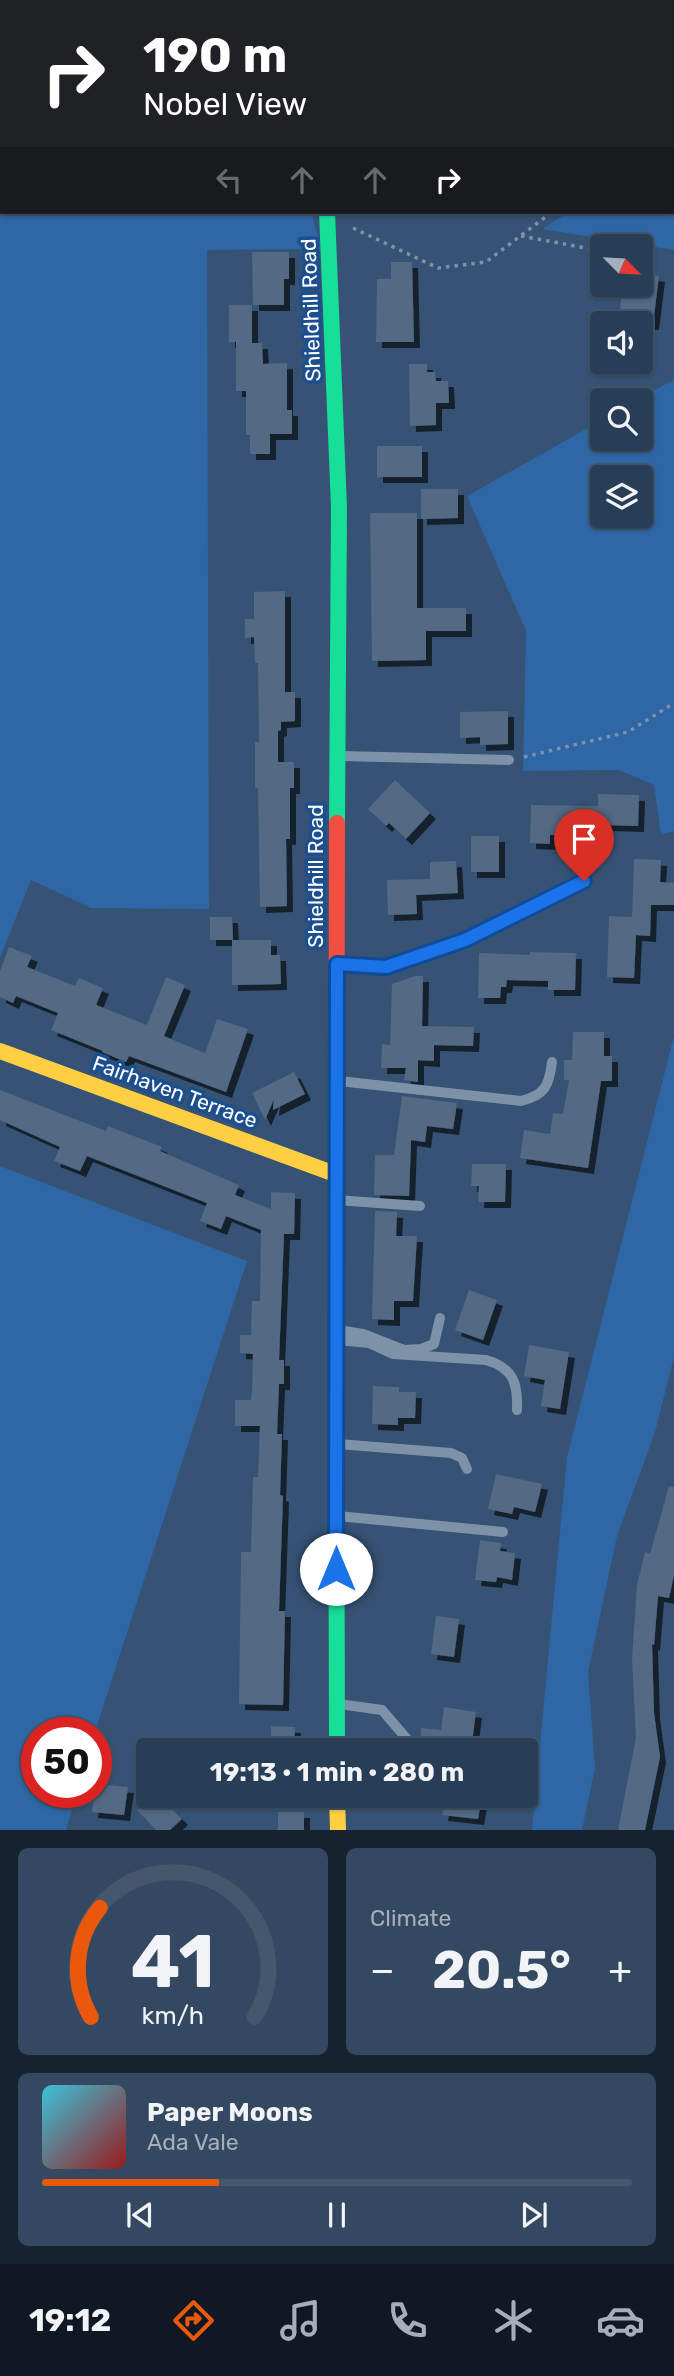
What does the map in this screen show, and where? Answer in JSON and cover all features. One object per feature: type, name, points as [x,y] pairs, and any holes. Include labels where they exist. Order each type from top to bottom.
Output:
[{"type":"main road","name":"Shieldhill Road","points":[[328,215],[339,508],[335,1174],[337,1738]]},
{"type":"main road","points":[[337,964],[386,967],[465,940],[584,881]]},
{"type":"main road","name":"Fairhaven Terrace","points":[[0,1051],[335,1174]]},
{"type":"main road","points":[[337,1808],[338,1830]]},
{"type":"lane","points":[[338,756],[509,760]]},
{"type":"lane","points":[[336,1081],[521,1101],[537,1097],[550,1081],[552,1062]]},
{"type":"lane","points":[[336,1200],[420,1206]]},
{"type":"lane","points":[[336,1334],[363,1334],[404,1350],[421,1349],[434,1344],[440,1318]]},
{"type":"lane","points":[[336,1334],[369,1343],[393,1354],[486,1360],[498,1364],[510,1374],[518,1390],[517,1410]]},
{"type":"lane","points":[[336,1444],[451,1453],[461,1458],[467,1469]]},
{"type":"lane","points":[[335,1516],[503,1532]]},
{"type":"lane","points":[[336,1704],[382,1710],[407,1738]]},
{"type":"path","points":[[328,215],[438,268],[486,261],[550,214]]},
{"type":"path","points":[[522,236],[590,249]]},
{"type":"path","points":[[509,760],[628,732],[674,703]]},
{"type":"shaded area","points":[[0,214],[312,214],[322,249],[207,250],[209,909],[91,908],[31,880],[0,958]]},
{"type":"shaded area","points":[[566,214],[674,214],[674,250],[653,247],[653,234],[590,234],[590,237],[542,229]]},
{"type":"shaded area","points":[[674,375],[674,831],[661,835],[654,785],[619,770],[523,771],[526,631],[467,496],[590,427],[590,451],[653,451],[653,391],[673,380]]},
{"type":"shaded area","points":[[674,1036],[674,1357],[655,1432],[617,1536],[588,1672],[595,1768],[582,1830],[532,1830],[534,1808],[538,1808],[538,1766],[567,1457]]},
{"type":"shaded area","points":[[0,1166],[247,1261],[100,1717],[21,1717],[21,1808],[72,1808],[66,1830],[0,1830]]},
{"type":"building","points":[[252,252],[289,252],[289,279],[284,279],[284,305],[253,305]]},
{"type":"building","points":[[391,262],[412,262],[414,342],[376,342],[377,279],[391,279]]},
{"type":"building","points":[[653,275],[659,276],[653,324],[653,311],[620,311],[621,298],[653,298]]},
{"type":"building","points":[[229,305],[252,305],[252,343],[262,343],[263,364],[287,363],[287,410],[292,410],[292,434],[270,434],[270,454],[250,454],[250,435],[246,435],[246,391],[236,391],[236,342],[229,342]]},
{"type":"building","points":[[409,364],[427,364],[427,372],[435,372],[436,381],[448,381],[449,403],[436,403],[436,425],[410,426]]},
{"type":"building","points":[[377,446],[422,446],[422,477],[377,477]]},
{"type":"building","points":[[421,489],[458,489],[458,518],[421,519]]},
{"type":"building","points":[[370,513],[417,513],[417,608],[466,608],[466,631],[426,631],[426,660],[372,661]]},
{"type":"building","points":[[285,591],[285,692],[295,692],[295,721],[281,722],[281,730],[278,731],[278,762],[294,762],[294,788],[290,788],[290,839],[286,839],[287,906],[260,907],[258,788],[255,788],[255,742],[259,742],[258,663],[255,663],[254,637],[245,638],[245,619],[254,619],[254,592]]},
{"type":"building","points":[[508,711],[508,744],[480,745],[480,737],[460,738],[460,712]]},
{"type":"building","points":[[395,780],[430,813],[406,839],[389,823],[386,826],[368,809]]},
{"type":"building","points":[[598,794],[639,795],[638,826],[569,824],[568,835],[550,835],[550,844],[530,843],[531,805],[598,806]]},
{"type":"building","points":[[471,836],[499,836],[499,872],[471,872]]},
{"type":"building","points":[[634,859],[661,860],[660,882],[674,883],[674,905],[651,905],[650,936],[636,935],[634,978],[607,977],[609,916],[632,917]]},
{"type":"building","points":[[456,861],[458,893],[416,895],[417,914],[388,915],[387,880],[430,879],[430,862]]},
{"type":"building","points":[[210,917],[232,917],[233,940],[210,940]]},
{"type":"building","points":[[232,940],[271,940],[271,955],[280,955],[281,984],[232,985]]},
{"type":"building","points":[[9,947],[32,956],[27,967],[75,986],[79,978],[103,988],[96,1005],[147,1025],[166,977],[185,985],[164,1036],[205,1053],[217,1019],[248,1029],[226,1092],[129,1056],[126,1062],[102,1052],[51,1030],[58,1013],[16,996],[13,1003],[0,997],[0,971]]},
{"type":"building","points":[[530,952],[576,953],[575,990],[548,990],[548,981],[507,980],[506,987],[501,987],[500,998],[478,998],[479,953],[530,955]]},
{"type":"building","points":[[423,976],[422,1026],[474,1027],[473,1046],[434,1045],[434,1061],[418,1060],[418,1082],[404,1080],[406,1068],[381,1068],[382,1044],[390,1045],[392,984]]},
{"type":"building","points":[[573,1032],[604,1032],[604,1056],[612,1056],[612,1081],[601,1081],[588,1168],[520,1158],[524,1130],[550,1134],[553,1113],[563,1114],[569,1080],[564,1080],[564,1060],[572,1060]]},
{"type":"building","points":[[294,1072],[305,1094],[273,1110],[274,1099],[265,1120],[252,1093]]},
{"type":"building","points":[[0,1090],[106,1131],[108,1126],[162,1147],[160,1151],[239,1185],[235,1195],[271,1209],[271,1192],[295,1193],[294,1234],[284,1234],[279,1360],[284,1360],[284,1384],[279,1384],[277,1434],[282,1434],[279,1611],[285,1611],[283,1705],[239,1704],[241,1552],[251,1552],[253,1477],[258,1477],[260,1426],[235,1426],[235,1400],[251,1400],[253,1354],[240,1353],[240,1335],[251,1335],[252,1301],[260,1301],[261,1230],[226,1216],[221,1229],[200,1221],[207,1203],[87,1156],[80,1171],[54,1161],[60,1147],[0,1120]]},
{"type":"building","points":[[402,1096],[457,1103],[453,1129],[427,1126],[425,1142],[411,1140],[409,1196],[374,1195],[375,1155],[394,1155]]},
{"type":"building","points":[[472,1164],[506,1164],[505,1202],[478,1202],[479,1186],[471,1186]]},
{"type":"building","points":[[375,1211],[397,1212],[396,1236],[417,1236],[413,1301],[394,1301],[394,1320],[372,1319]]},
{"type":"building","points":[[469,1290],[497,1300],[483,1340],[455,1330]]},
{"type":"building","points":[[529,1345],[569,1352],[560,1409],[541,1406],[545,1380],[524,1376]]},
{"type":"building","points":[[373,1386],[399,1387],[399,1392],[416,1392],[415,1418],[398,1418],[398,1425],[372,1424]]},
{"type":"building","points":[[496,1474],[542,1484],[535,1512],[514,1507],[512,1514],[488,1509]]},
{"type":"building","points":[[669,1486],[674,1487],[674,1575],[669,1598],[658,1596],[654,1645],[652,1644],[654,1713],[660,1757],[645,1830],[618,1830],[636,1738],[632,1659],[637,1585],[645,1552],[650,1554]]},
{"type":"building","points":[[480,1540],[501,1543],[500,1551],[515,1553],[512,1580],[497,1577],[496,1582],[475,1580]]},
{"type":"building","points":[[436,1616],[459,1619],[454,1657],[431,1654]]},
{"type":"building","points":[[444,1707],[476,1712],[473,1738],[421,1738],[421,1728],[441,1730]]},
{"type":"building","points":[[271,1726],[295,1727],[295,1738],[271,1738]]},
{"type":"building","points":[[112,1786],[128,1787],[124,1815],[92,1812],[93,1808],[112,1808]]},
{"type":"building","points":[[171,1808],[182,1819],[170,1830],[156,1830],[137,1810]]},
{"type":"building","points":[[443,1808],[480,1808],[478,1819],[442,1815]]},
{"type":"building","points":[[278,1812],[304,1812],[304,1830],[278,1830]]},
{"type":"traffic: fast","points":[[327,214],[339,508],[337,823]]},
{"type":"traffic: fast","points":[[336,1353],[337,1738]]},
{"type":"traffic: slow","points":[[0,1051],[335,1174]]},
{"type":"traffic: slow","points":[[337,1808],[338,1830]]},
{"type":"traffic: jam","points":[[336,1353],[337,823]]},
{"type":"traffic: jam","points":[[337,964],[386,967],[465,940],[585,881]]},
{"type":"route","points":[[336,1569],[337,964],[386,967],[465,940],[584,881]]}]
